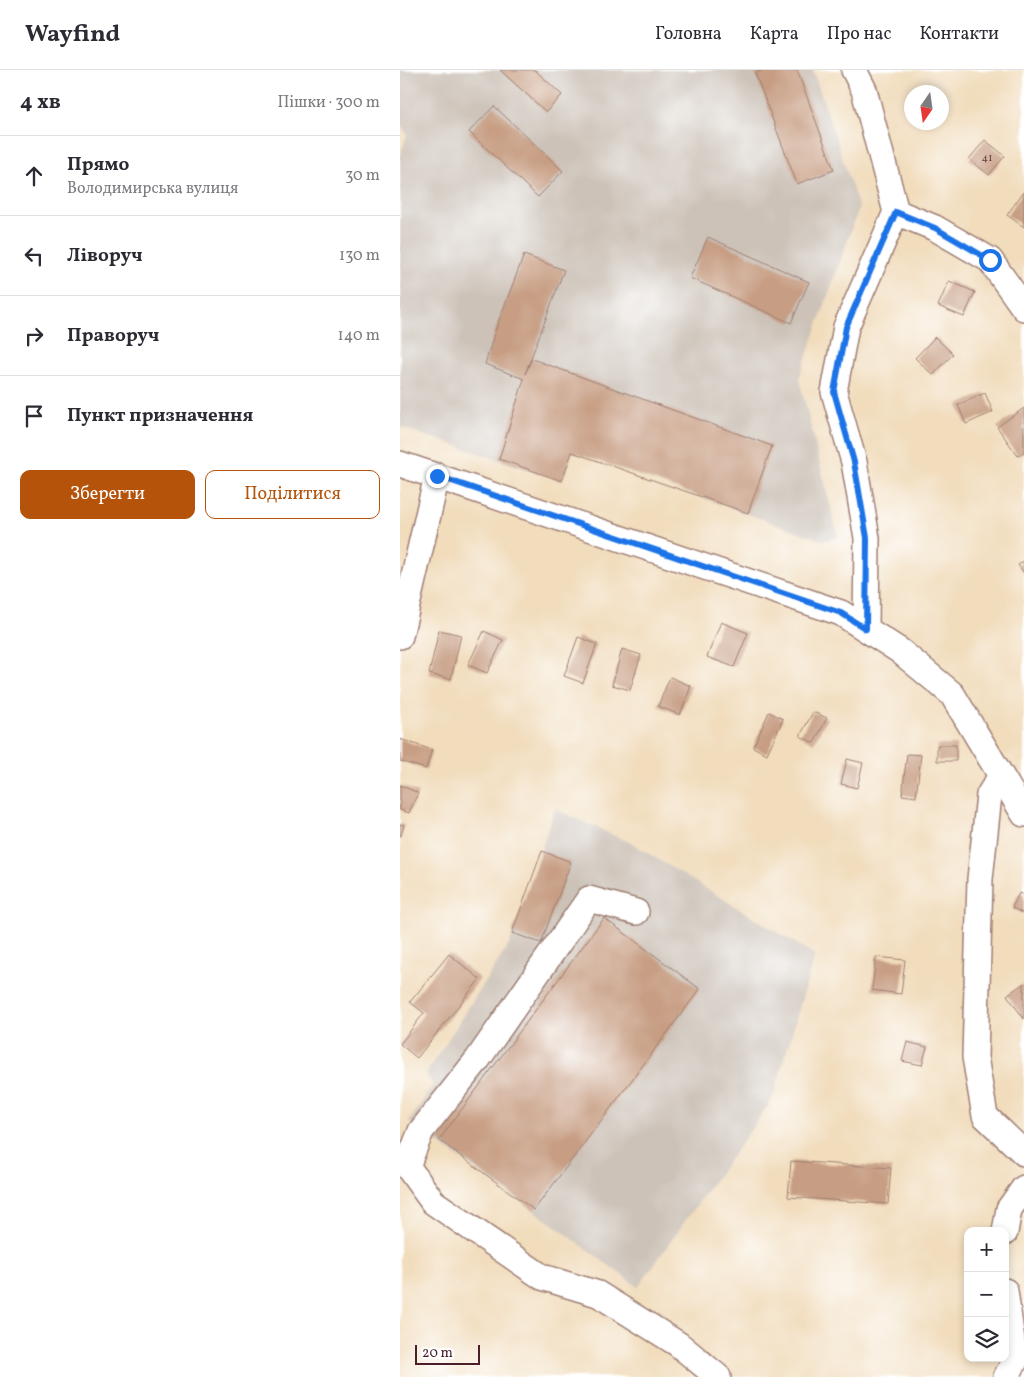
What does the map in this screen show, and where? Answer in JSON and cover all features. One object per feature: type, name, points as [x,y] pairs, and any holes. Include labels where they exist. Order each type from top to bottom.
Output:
[{"type":"street","points":[[854,70],[864,90],[896,212],[846,327],[834,392],[854,462],[867,538],[866,629]]},
{"type":"street","points":[[896,212],[935,228],[990,260],[1024,308]]},
{"type":"street","points":[[400,464],[841,613],[900,651],[952,694],[1024,814]]},
{"type":"street","points":[[400,636],[437,476]]},
{"type":"street","points":[[1001,776],[989,795],[980,879],[975,1058],[985,1116],[1024,1153]]},
{"type":"street","points":[[636,912],[590,899],[478,1059],[421,1131],[407,1166],[433,1202],[542,1277],[598,1294],[678,1344],[718,1377]]},
{"type":"street","points":[[1006,1227],[1009,1209],[1024,1188]]},
{"type":"street","points":[[1006,1377],[1016,1362],[1009,1317]]},
{"type":"shaded area","points":[[400,70],[813,70],[859,208],[799,378],[838,537],[824,541],[573,452],[562,481],[400,427],[400,157],[407,134],[400,124]]},
{"type":"shaded area","points":[[555,809],[633,844],[815,955],[772,1100],[638,1287],[409,1122],[433,1085],[426,1074],[510,943]]},
{"type":"building","points":[[500,70],[535,70],[562,95],[546,112]]},
{"type":"building","points":[[764,70],[797,70],[834,170],[797,184],[755,73]]},
{"type":"building","points":[[494,106],[563,171],[538,197],[469,132]]},
{"type":"building","points":[[985,140],[1005,156],[989,175],[969,159]]},
{"type":"building","points":[[1024,191],[1024,227],[1007,215]]},
{"type":"building","points":[[708,237],[809,282],[791,323],[690,278]]},
{"type":"building","points":[[524,255],[564,270],[525,374],[532,359],[772,446],[748,513],[572,452],[562,481],[499,459],[524,379],[485,364],[496,328]]},
{"type":"building","points":[[949,281],[975,292],[964,317],[938,306]]},
{"type":"building","points":[[935,337],[953,354],[933,375],[915,358]]},
{"type":"building","points":[[985,393],[993,412],[966,424],[958,405]]},
{"type":"building","points":[[1024,408],[1024,452],[1018,456],[997,427]]},
{"type":"building","points":[[1024,561],[1024,573],[1018,565]]},
{"type":"building","points":[[721,622],[748,633],[734,667],[707,657]]},
{"type":"building","points":[[439,630],[461,635],[451,679],[429,674]]},
{"type":"building","points":[[484,631],[503,640],[487,673],[468,665]]},
{"type":"building","points":[[578,637],[597,644],[583,683],[564,676]]},
{"type":"building","points":[[622,649],[641,655],[630,690],[612,685]]},
{"type":"building","points":[[670,677],[691,686],[680,715],[658,706]]},
{"type":"building","points":[[769,712],[783,719],[767,754],[753,747]]},
{"type":"building","points":[[813,712],[827,718],[814,743],[800,736]]},
{"type":"building","points":[[400,739],[432,750],[426,769],[400,761]]},
{"type":"building","points":[[937,745],[956,745],[956,761],[937,761]]},
{"type":"building","points":[[907,754],[921,755],[916,797],[902,795]]},
{"type":"building","points":[[847,759],[863,763],[857,788],[841,784]]},
{"type":"building","points":[[400,785],[418,793],[409,813],[400,810]]},
{"type":"building","points":[[400,824],[404,825],[401,836],[400,836]]},
{"type":"building","points":[[542,851],[571,862],[541,943],[512,933]]},
{"type":"building","points":[[1019,893],[1024,895],[1024,914],[1012,908]]},
{"type":"building","points":[[604,918],[700,989],[534,1210],[439,1140]]},
{"type":"building","points":[[449,954],[480,979],[417,1058],[400,1044],[424,1013],[410,1002]]},
{"type":"building","points":[[876,957],[905,960],[901,994],[872,990]]},
{"type":"building","points":[[1024,983],[1024,1019],[1007,995]]},
{"type":"building","points":[[907,1042],[927,1047],[922,1065],[902,1061]]},
{"type":"building","points":[[791,1161],[891,1168],[888,1204],[788,1197]]},
{"type":"route","points":[[437,476],[841,613],[866,629],[867,538],[854,462],[834,392],[846,327],[896,212],[935,228],[990,260]]}]
